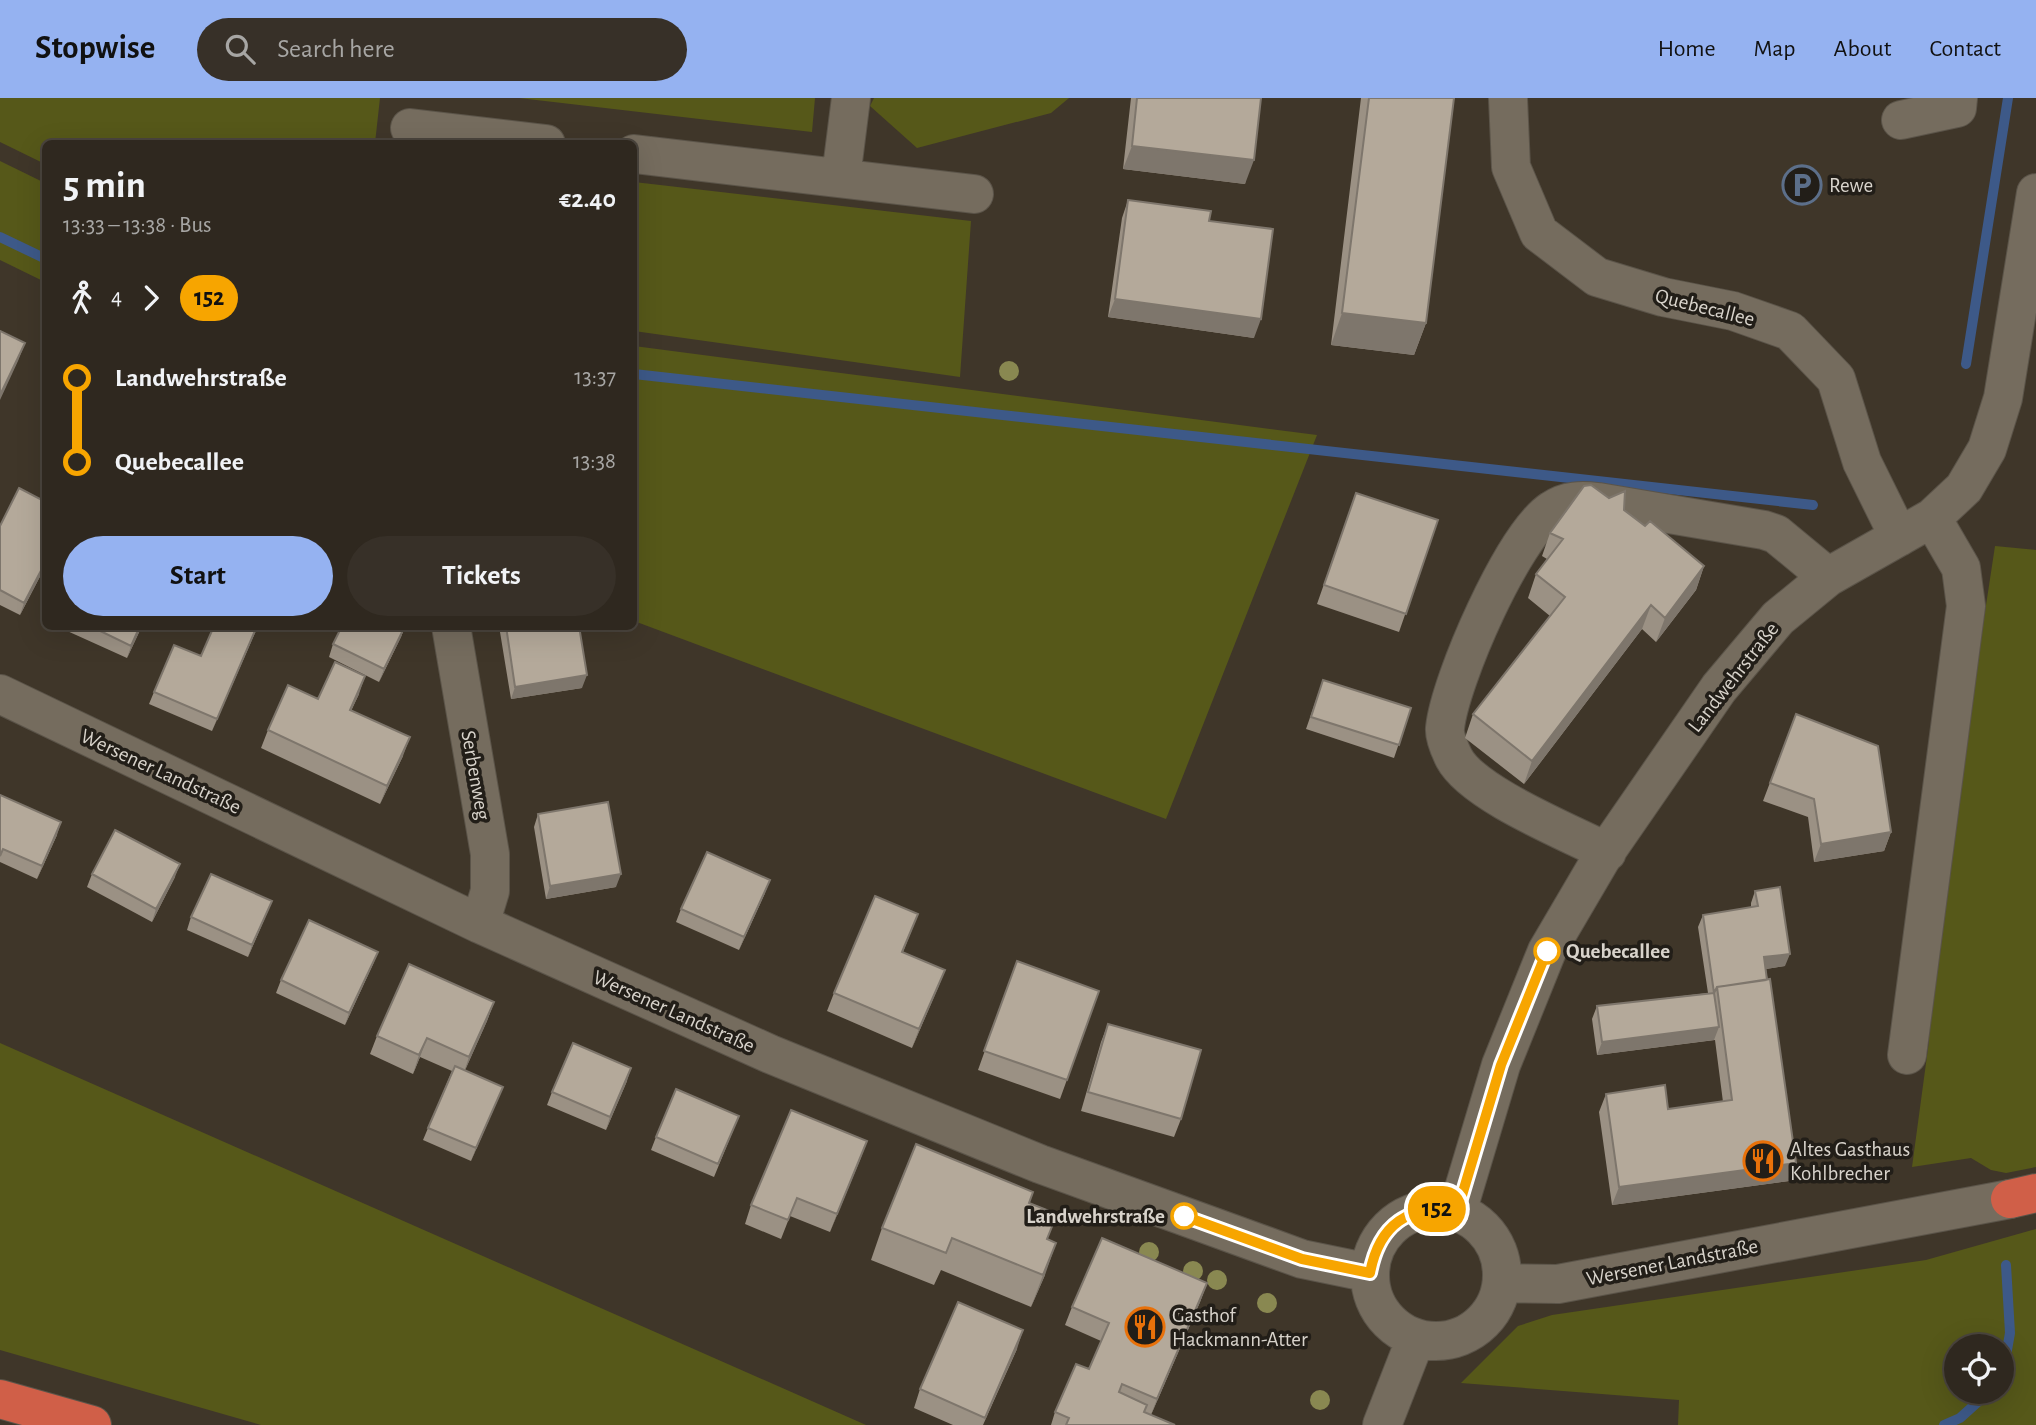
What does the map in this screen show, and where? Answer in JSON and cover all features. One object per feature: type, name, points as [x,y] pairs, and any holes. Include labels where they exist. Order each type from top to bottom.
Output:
[{"type":"highway","points":[[0,1399],[92,1425]]},
{"type":"street","points":[[841,177],[851,98]]},
{"type":"street","name":"Quebecallee","points":[[1508,98],[1511,167],[1539,233],[1597,277],[1663,297],[1733,311],[1790,331],[1836,379],[1862,462],[1899,537]]},
{"type":"street","points":[[1901,120],[1957,108],[1958,98]]},
{"type":"street","points":[[410,123],[520,140]]},
{"type":"street","points":[[637,153],[974,194]]},
{"type":"street","name":"Landwehrstraße","points":[[1457,1212],[1501,1065],[1547,951],[1607,852],[1719,688],[1778,618],[1828,577],[1932,518],[1964,488],[1987,449],[2003,398],[2036,193]]},
{"type":"street","points":[[1607,852],[1472,780],[1454,758],[1444,731],[1450,701],[1497,586],[1531,533],[1552,510],[1578,500],[1598,502],[1764,530],[1776,534],[1828,577]]},
{"type":"street","points":[[1907,1055],[1966,606],[1961,568],[1932,518]]},
{"type":"street","name":"Serbenweg","points":[[452,630],[490,854],[490,891],[480,923]]},
{"type":"street","name":"Wersener Landstraße","points":[[0,694],[480,923],[770,1054],[1040,1164],[1302,1259],[1370,1273]]},
{"type":"street","name":"Wersener Landstraße","points":[[1502,1283],[1558,1284],[2023,1196]]},
{"type":"street","points":[[1437,1209],[1457,1212],[1487,1233],[1497,1248],[1502,1283],[1497,1302],[1487,1318],[1472,1331],[1454,1339],[1435,1341],[1416,1338],[1387,1320],[1378,1306],[1370,1273],[1374,1253],[1384,1235],[1398,1221],[1417,1212],[1437,1209]]},
{"type":"street","points":[[1382,1425],[1416,1338]]},
{"type":"shaded area","points":[[0,98],[380,98],[375,140],[42,140],[42,163],[0,142]]},
{"type":"shaded area","points":[[519,98],[815,98],[812,132]]},
{"type":"shaded area","points":[[874,98],[1069,98],[1051,113],[917,148],[870,106]]},
{"type":"shaded area","points":[[0,161],[42,182],[42,281],[0,260]]},
{"type":"shaded area","points":[[637,182],[971,221],[960,377],[637,331]]},
{"type":"shaded area","points":[[637,346],[1317,435],[1166,819],[637,622]]},
{"type":"shaded area","points":[[1995,546],[2036,550],[2036,1167],[2006,1173],[1991,1170],[1971,1158],[1912,1167],[1929,1041],[1921,1034]]},
{"type":"shaded area","points":[[0,1043],[866,1425],[261,1425],[0,1350]]},
{"type":"shaded area","points":[[2036,1229],[2036,1425],[1678,1425],[1679,1400],[1461,1383],[1518,1326],[1552,1315],[1926,1260]]},
{"type":"building","points":[[1137,98],[1261,98],[1254,160],[1132,146]]},
{"type":"building","points":[[1369,98],[1454,98],[1426,323],[1342,313]]},
{"type":"building","points":[[1128,200],[1211,211],[1209,221],[1273,229],[1261,319],[1115,299]]},
{"type":"building","points":[[0,331],[25,343],[0,395]]},
{"type":"building","points":[[1591,485],[1609,498],[1625,491],[1624,510],[1645,526],[1650,521],[1704,566],[1665,618],[1651,605],[1532,761],[1473,714],[1565,597],[1536,574],[1563,539],[1550,533],[1584,486]]},
{"type":"building","points":[[19,488],[42,500],[42,569],[24,603],[0,590],[0,526]]},
{"type":"building","points":[[1356,493],[1438,520],[1406,614],[1324,585]]},
{"type":"building","points":[[98,630],[138,630],[131,646]]},
{"type":"building","points":[[212,630],[255,630],[217,719],[154,692],[174,645],[201,656]]},
{"type":"building","points":[[340,630],[403,630],[384,669],[333,644]]},
{"type":"building","points":[[507,630],[580,630],[587,675],[515,687]]},
{"type":"building","points":[[335,662],[365,676],[350,710],[410,737],[387,786],[268,730],[288,685],[318,699]]},
{"type":"building","points":[[1323,680],[1411,708],[1399,745],[1311,717]]},
{"type":"building","points":[[1796,714],[1878,746],[1891,832],[1821,844],[1814,799],[1770,783]]},
{"type":"building","points":[[0,795],[61,822],[42,866],[3,849],[0,856]]},
{"type":"building","points":[[608,802],[621,874],[550,886],[538,814]]},
{"type":"building","points":[[115,830],[180,864],[156,909],[92,874]]},
{"type":"building","points":[[707,852],[770,880],[744,937],[681,909]]},
{"type":"building","points":[[211,874],[272,901],[252,945],[191,917]]},
{"type":"building","points":[[1780,887],[1790,954],[1764,957],[1767,980],[1717,987],[1714,993],[1703,915],[1758,906],[1755,891]]},
{"type":"building","points":[[875,896],[918,914],[902,952],[945,970],[919,1029],[834,993]]},
{"type":"building","points":[[309,920],[378,952],[349,1013],[281,980]]},
{"type":"building","points":[[1017,961],[1099,991],[1067,1080],[984,1051]]},
{"type":"building","points":[[409,964],[494,1002],[469,1057],[427,1038],[419,1055],[377,1036]]},
{"type":"building","points":[[1770,979],[1796,1163],[1619,1187],[1606,1094],[1665,1085],[1668,1109],[1732,1100],[1717,987]]},
{"type":"building","points":[[1714,993],[1719,1027],[1602,1042],[1597,1006]]},
{"type":"building","points":[[1108,1024],[1201,1050],[1181,1119],[1088,1092]]},
{"type":"building","points":[[573,1043],[631,1068],[610,1117],[552,1092]]},
{"type":"building","points":[[455,1066],[503,1087],[476,1148],[428,1128]]},
{"type":"building","points":[[676,1089],[739,1116],[718,1164],[656,1137]]},
{"type":"building","points":[[791,1110],[867,1141],[837,1214],[797,1198],[788,1220],[751,1205]]},
{"type":"building","points":[[916,1144],[1033,1192],[1029,1203],[1057,1214],[1047,1239],[1056,1243],[1043,1275],[952,1238],[946,1253],[882,1228]]},
{"type":"building","points":[[1102,1238],[1207,1283],[1157,1399],[1122,1384],[1119,1392],[1147,1405],[1144,1412],[1175,1425],[1066,1425],[1069,1418],[1055,1412],[1076,1364],[1089,1369],[1109,1323],[1072,1307]]},
{"type":"building","points":[[958,1302],[1023,1330],[985,1418],[920,1389]]},
{"type":"waterway","points":[[1966,364],[2008,98]]},
{"type":"waterway","points":[[0,237],[42,257]]},
{"type":"waterway","points":[[637,374],[1813,505]]},
{"type":"waterway","points":[[2006,1265],[2010,1334]]},
{"type":"waterway","points":[[1944,1425],[1960,1418],[1976,1404]]},
{"type":"bus line","name":"152","points":[[1184,1216],[1302,1259],[1370,1273],[1374,1253],[1384,1235],[1398,1221],[1417,1212],[1437,1209],[1457,1212],[1501,1065],[1547,951]]},
{"type":"place","name":"Rewe","points":[[1802,185]]},
{"type":"place","name":"Quebecallee","points":[[1547,951]]},
{"type":"place","name":"Altes Gasthaus Kohlbrecher","points":[[1763,1161]]},
{"type":"place","name":"Landwehrstraße","points":[[1184,1216]]},
{"type":"place","name":"Gasthof Hackmann-Atter","points":[[1145,1327]]}]
